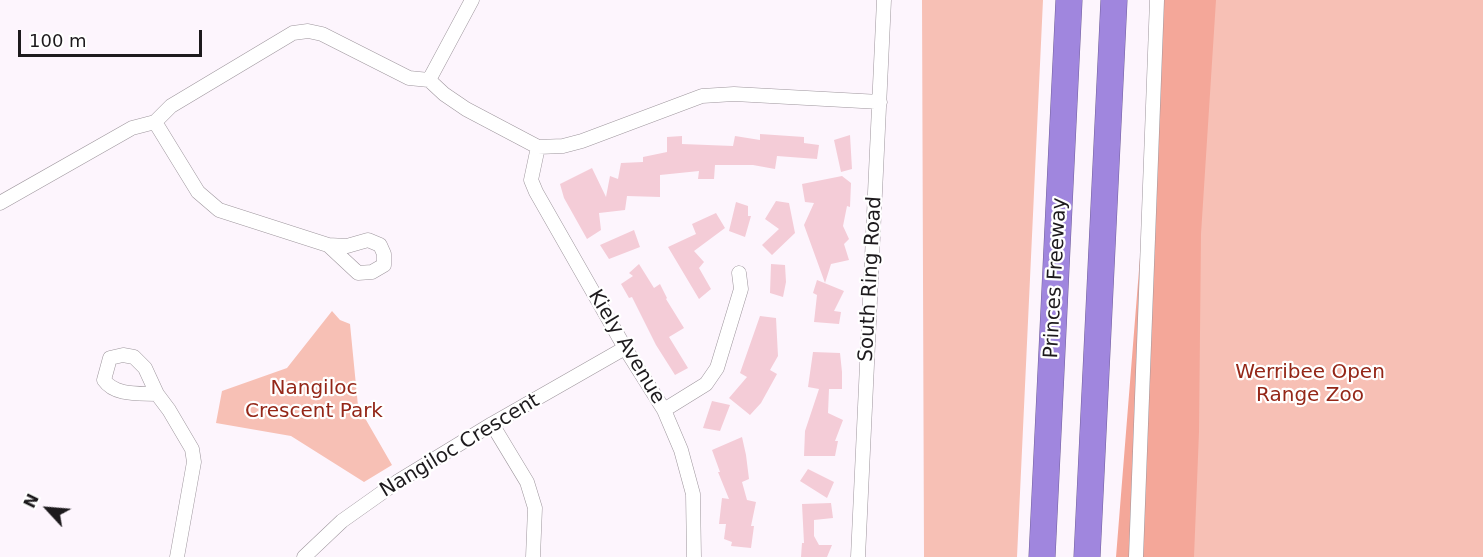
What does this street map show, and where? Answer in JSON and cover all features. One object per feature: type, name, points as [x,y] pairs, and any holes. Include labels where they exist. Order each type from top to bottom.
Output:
[{"type":"highway","name":"Princes Freeway","points":[[1042,557],[1069,0]]},
{"type":"highway","points":[[1088,557],[1114,0]]},
{"type":"street","points":[[429,81],[472,0]]},
{"type":"street","name":"South Ring Road","points":[[858,557],[885,0]]},
{"type":"street","points":[[1136,557],[1157,0]]},
{"type":"street","points":[[0,203],[132,128],[156,122],[171,106],[293,33],[308,31],[322,34],[409,78],[429,81],[466,109],[538,147],[563,146],[582,141],[702,96],[734,94],[880,102]]},
{"type":"street","points":[[156,122],[198,192],[219,210],[328,245]]},
{"type":"street","name":"Kiely Avenue","points":[[538,147],[531,180],[625,348],[664,410],[681,450],[693,494],[694,557]]},
{"type":"street","points":[[664,410],[706,384],[717,368],[741,289],[739,273]]},
{"type":"street","name":"Nangiloc Crescent","points":[[304,557],[342,521],[375,498],[492,424],[625,348]]},
{"type":"street","points":[[157,394],[192,449],[194,462],[177,557]]},
{"type":"street","points":[[492,424],[527,482],[535,508],[533,557]]},
{"type":"green space","points":[[922,0],[1043,0],[1017,557],[924,557]]},
{"type":"green space","name":"Werribee Open Range Zoo","points":[[1151,0],[1483,0],[1483,557],[1131,557]]},
{"type":"green space","name":"Nangiloc Crescent Park","points":[[332,311],[340,320],[350,324],[358,406],[392,465],[364,482],[291,436],[216,423],[222,391],[287,368]]},
{"type":"shaded area","points":[[1156,0],[1216,0],[1201,234],[1199,432],[1194,557],[1116,557],[1151,120]]},
{"type":"building","points":[[760,134],[804,137],[804,143],[819,145],[817,159],[777,156],[775,169],[753,165],[715,165],[714,179],[698,179],[699,171],[660,175],[660,197],[627,196],[625,210],[599,213],[601,230],[587,239],[564,198],[560,184],[592,168],[606,197],[610,176],[618,179],[621,163],[643,162],[643,157],[667,152],[667,137],[682,136],[682,144],[733,146],[735,136],[760,140]]},
{"type":"building","points":[[850,135],[852,169],[841,172],[834,140]]},
{"type":"building","points":[[842,176],[851,183],[850,207],[847,206],[843,226],[849,239],[844,244],[849,260],[831,264],[825,283],[804,225],[814,203],[805,202],[802,184]]},
{"type":"building","points":[[776,201],[789,203],[795,233],[772,255],[762,245],[779,229],[765,219]]},
{"type":"building","points":[[736,202],[748,206],[748,216],[751,216],[745,237],[729,231]]},
{"type":"building","points":[[716,213],[725,228],[694,251],[704,262],[699,268],[711,289],[699,299],[668,247],[696,234],[692,224]]},
{"type":"building","points":[[634,230],[640,247],[609,259],[600,245]]},
{"type":"building","points":[[639,264],[654,288],[660,284],[666,299],[684,328],[669,337],[688,368],[675,375],[656,345],[632,297],[629,298],[621,284],[633,276],[629,273]]},
{"type":"building","points":[[771,264],[785,265],[786,282],[783,297],[770,293]]},
{"type":"building","points":[[817,280],[844,291],[834,311],[841,312],[839,324],[814,322],[817,295],[813,293]]},
{"type":"building","points":[[760,316],[776,318],[778,356],[770,370],[777,374],[761,403],[750,415],[729,398],[747,377],[740,373]]},
{"type":"building","points":[[813,352],[840,353],[842,389],[829,389],[828,413],[843,420],[835,441],[838,441],[835,456],[804,456],[805,431],[819,389],[808,387]]},
{"type":"building","points":[[712,401],[730,405],[720,431],[703,428]]},
{"type":"building","points":[[742,437],[749,479],[742,482],[747,500],[756,502],[751,526],[754,526],[751,548],[731,546],[732,542],[724,539],[726,524],[719,524],[722,498],[729,499],[712,450]]},
{"type":"building","points":[[808,469],[834,482],[827,498],[800,481]]},
{"type":"building","points":[[831,503],[833,518],[814,520],[814,536],[819,545],[832,545],[827,557],[801,557],[802,543],[804,543],[802,504]]}]
